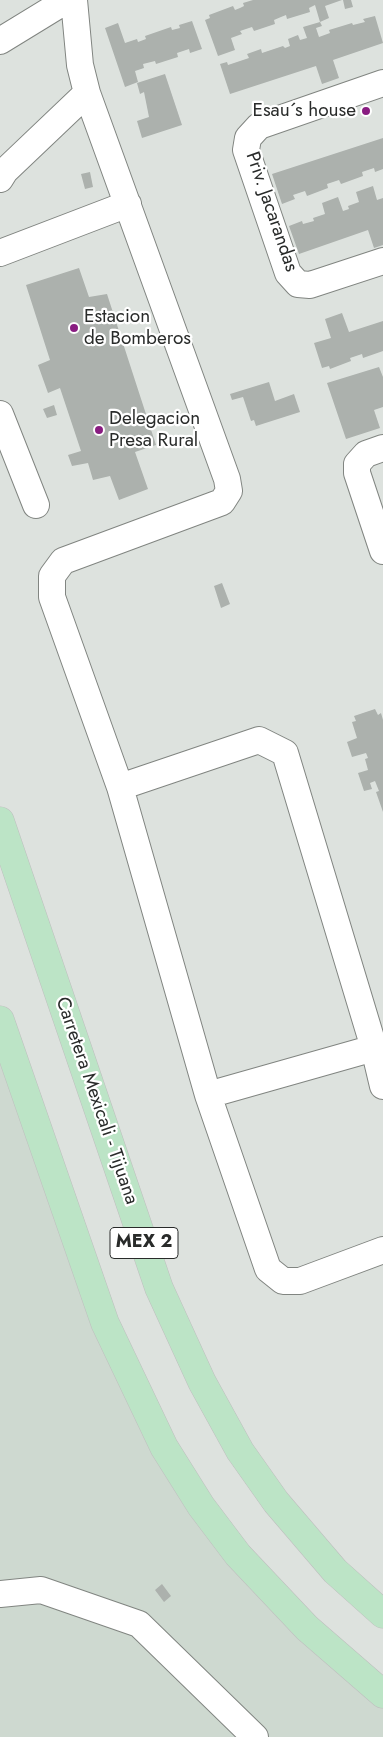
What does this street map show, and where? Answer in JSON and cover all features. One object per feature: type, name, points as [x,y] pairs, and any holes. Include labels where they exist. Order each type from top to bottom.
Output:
[{"type":"main road","name":"Carretera Mexicali - Tijuana","points":[[0,821],[159,1288],[202,1382],[240,1451],[276,1502],[335,1571],[383,1614]]},
{"type":"main road","name":"MEX 2","points":[[0,1020],[105,1323],[164,1448],[201,1506],[238,1554],[307,1628],[383,1694]]},
{"type":"street","points":[[0,41],[67,0]]},
{"type":"street","points":[[74,0],[80,65],[87,94],[228,479],[229,491],[222,502],[63,561],[52,576],[52,596],[120,787],[208,1095],[268,1269],[283,1281],[300,1281],[383,1250]]},
{"type":"street","name":"Priv. Jacarandas","points":[[383,83],[259,126],[248,138],[246,150],[288,273],[298,284],[310,285],[383,261]]},
{"type":"street","points":[[0,178],[5,171],[87,94]]},
{"type":"street","points":[[0,253],[128,204]]},
{"type":"street","points":[[0,414],[36,504]]},
{"type":"street","points":[[383,448],[366,454],[357,464],[357,473],[383,552]]},
{"type":"street","points":[[120,787],[259,740],[285,752],[374,1048],[383,1086]]},
{"type":"street","points":[[208,1095],[374,1048]]},
{"type":"street","points":[[0,1594],[41,1590],[138,1624],[255,1737]]},
{"type":"shaded area","points":[[0,1030],[162,1451],[383,1697],[383,1737],[0,1737]]},
{"type":"building","points":[[253,0],[342,0],[325,6],[329,18],[320,22],[315,5],[309,8],[310,12],[287,19],[286,15],[274,20],[275,24],[254,31],[252,27],[240,31],[242,34],[231,38],[235,50],[218,56],[205,20],[210,18],[209,15],[233,6],[235,10],[244,6],[243,3]]},
{"type":"building","points":[[343,0],[351,0],[353,7],[345,9]]},
{"type":"building","points":[[375,16],[383,43],[333,60],[339,78],[322,84],[316,66],[230,94],[220,64],[227,62],[228,65],[249,58],[247,54],[261,49],[262,53],[283,46],[285,48],[290,46],[288,39],[298,35],[300,40],[307,38],[303,27],[320,22],[322,26],[316,28],[319,37],[330,33],[329,30],[352,23],[353,25],[365,22],[363,19]]},
{"type":"building","points":[[192,21],[202,49],[190,53],[189,49],[177,53],[178,57],[156,64],[155,61],[143,64],[144,68],[135,71],[138,82],[125,87],[105,28],[118,23],[125,43],[137,39],[138,42],[146,39],[145,36],[171,27],[172,30],[180,28],[179,25]]},
{"type":"building","points":[[165,74],[182,125],[142,138],[137,121],[149,117],[144,92],[140,94],[137,83]]},
{"type":"building","points":[[383,138],[383,169],[375,172],[374,168],[362,172],[363,176],[341,184],[339,180],[327,184],[328,188],[307,196],[305,191],[293,195],[295,199],[282,204],[272,174]]},
{"type":"building","points":[[90,172],[93,187],[85,189],[81,174]]},
{"type":"building","points":[[373,186],[377,200],[383,198],[383,245],[374,248],[368,230],[299,254],[289,226],[302,221],[303,224],[314,221],[313,218],[325,214],[322,203],[338,197],[343,211],[349,209],[348,206],[359,202],[356,192]]},
{"type":"building","points":[[79,268],[89,297],[107,294],[156,445],[135,452],[148,489],[119,500],[110,476],[93,480],[88,463],[72,466],[68,455],[81,451],[60,388],[48,393],[38,365],[50,360],[26,285]]},
{"type":"building","points":[[342,313],[349,332],[383,321],[383,351],[363,358],[362,354],[350,358],[351,361],[330,369],[329,366],[322,368],[314,343],[331,338],[325,319]]},
{"type":"building","points":[[379,367],[383,377],[383,407],[374,410],[380,428],[346,439],[327,383]]},
{"type":"building","points":[[269,382],[275,401],[294,394],[300,412],[256,426],[254,420],[251,421],[243,397],[232,400],[230,394]]},
{"type":"building","points":[[54,405],[57,415],[47,418],[43,409]]},
{"type":"building","points":[[222,583],[230,604],[221,608],[214,586]]},
{"type":"building","points":[[375,709],[378,715],[381,713],[383,720],[383,812],[376,792],[379,791],[375,781],[370,783],[372,789],[364,791],[358,773],[368,770],[365,759],[368,758],[366,753],[352,757],[347,742],[357,738],[352,722],[356,721],[354,716]]},
{"type":"building","points":[[162,1584],[171,1596],[164,1602],[155,1590]]},
{"type":"place","name":"Esau´s house","points":[[366,111]]},
{"type":"place","name":"Estacion de Bomberos","points":[[74,328]]},
{"type":"place","name":"Delegacion Presa Rural","points":[[99,430]]}]
